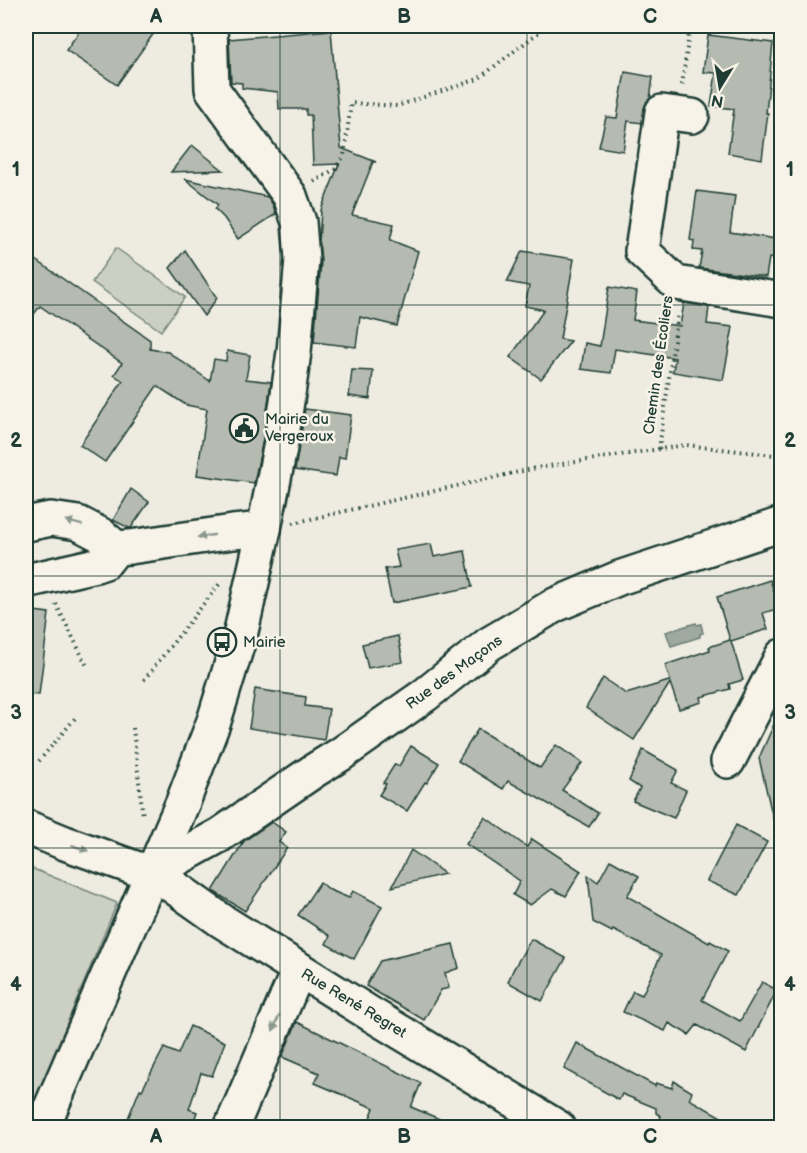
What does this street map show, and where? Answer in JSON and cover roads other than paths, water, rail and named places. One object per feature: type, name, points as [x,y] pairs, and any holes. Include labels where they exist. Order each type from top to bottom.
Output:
[{"type":"street","points":[[42,1128],[183,802],[214,722],[240,636],[281,442],[294,352],[302,259],[299,222],[290,196],[212,89],[210,26]]},
{"type":"street","points":[[692,116],[662,112],[642,251],[676,284],[782,300]]},
{"type":"street","points":[[26,524],[51,519],[78,523],[101,535],[116,548],[264,529]]},
{"type":"street","name":"Rue des Maçons","points":[[153,872],[220,835],[406,708],[489,644],[555,605],[619,578],[782,524]]},
{"type":"street","points":[[34,579],[96,566],[105,562],[116,548]]},
{"type":"street","points":[[728,761],[782,656]]},
{"type":"street","name":"Rue René Regret","points":[[26,827],[65,843],[153,872],[222,921],[560,1128]]},
{"type":"street","points":[[231,1128],[299,969]]},
{"type":"place","name":"Mairie du Vergeroux","points":[[244,428]]},
{"type":"place","name":"Mairie","points":[[222,642]]}]
